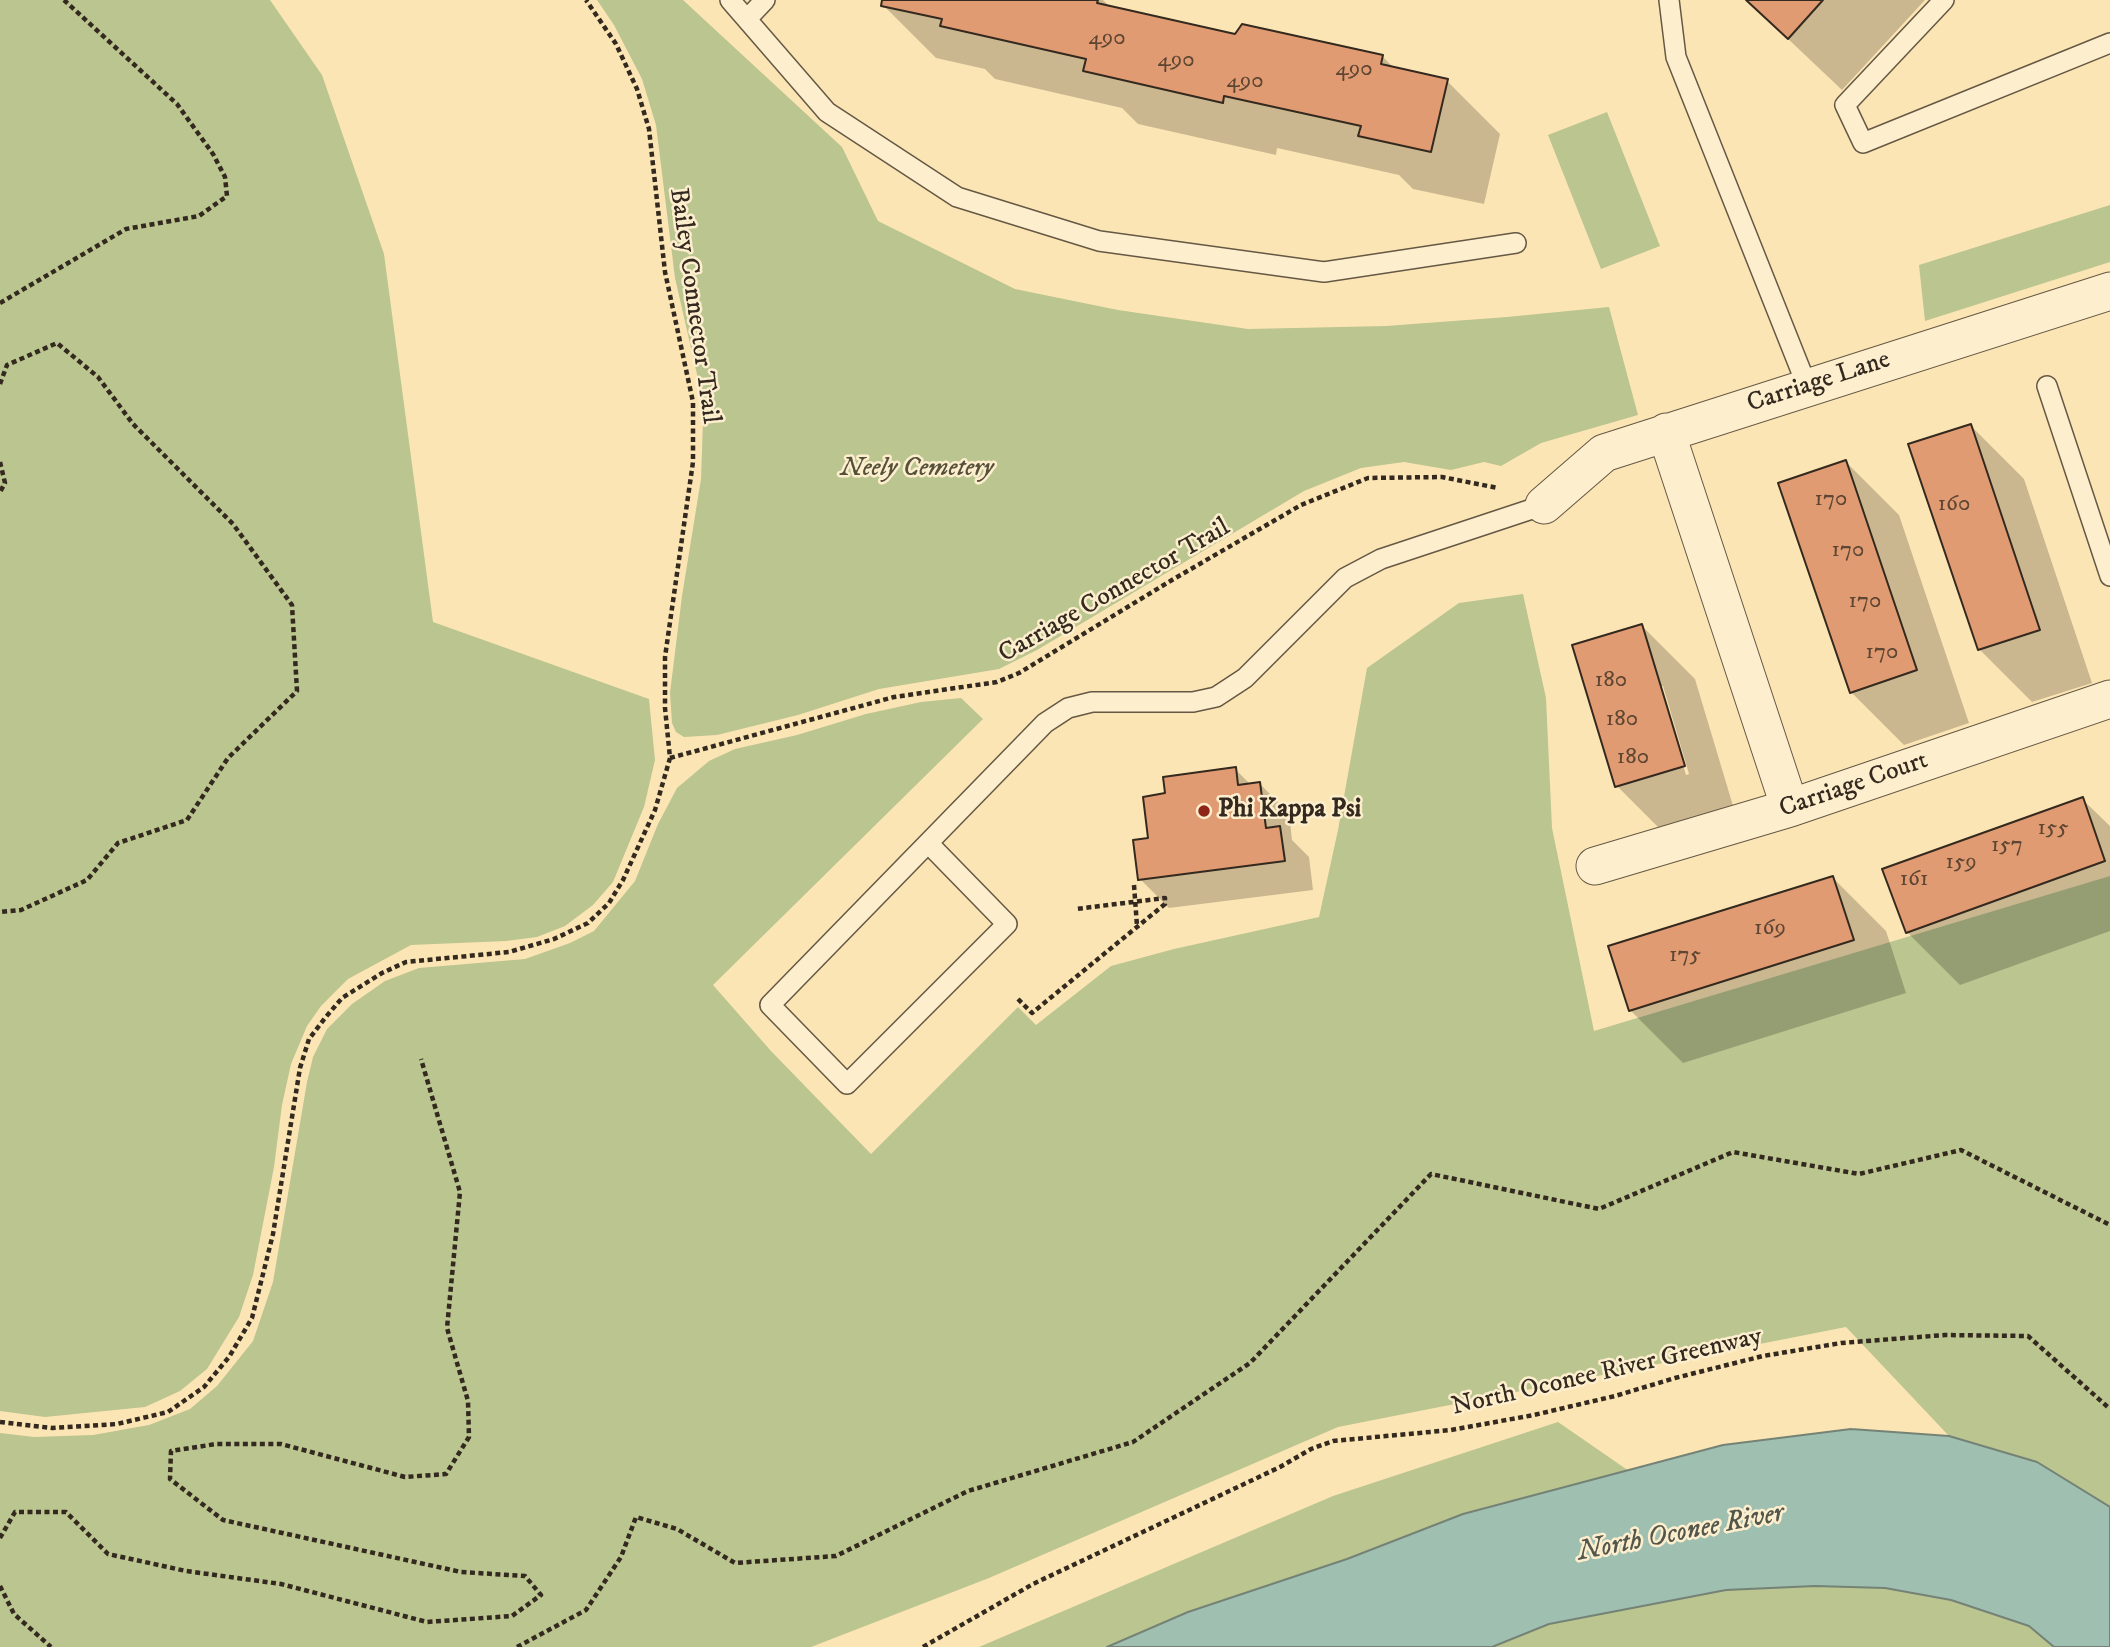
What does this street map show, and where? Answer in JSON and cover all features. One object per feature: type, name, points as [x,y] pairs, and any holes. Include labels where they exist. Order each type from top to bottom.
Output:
[{"type":"street","name":"Carriage Lane","points":[[1544,505],[1604,453],[2110,291]]},
{"type":"street","points":[[1666,432],[1790,808]]},
{"type":"street","name":"Carriage Court","points":[[1595,866],[1790,808],[2110,699]]},
{"type":"lane","points":[[730,0],[827,112],[957,197],[1099,241],[1324,272],[1516,243]]},
{"type":"lane","points":[[747,19],[765,0]]},
{"type":"lane","points":[[1669,0],[1676,58],[1807,386]]},
{"type":"lane","points":[[1944,0],[1845,105],[1863,142],[2110,43]]},
{"type":"lane","points":[[2047,386],[2110,576]]},
{"type":"lane","points":[[928,843],[1007,924],[847,1084],[770,1005],[1045,723],[1068,708],[1092,702],[1194,702],[1216,697],[1245,678],[1345,578],[1381,559],[1544,505]]},
{"type":"path","points":[[0,303],[126,229],[199,216],[226,196],[225,177],[213,154],[177,104],[64,0]]},
{"type":"path","name":"Bailey Connector Trail","points":[[586,0],[616,44],[637,89],[649,129],[665,272],[693,402],[693,462],[665,657],[665,708],[670,758]]},
{"type":"path","points":[[0,384],[6,365],[57,343],[98,377],[133,424],[233,524],[292,605],[297,691],[228,758],[187,821],[118,843],[87,880],[21,910],[0,912]]},
{"type":"path","points":[[0,462],[5,484],[0,492]]},
{"type":"path","name":"Carriage Connector Trail","points":[[670,758],[894,697],[997,682],[1019,673],[1172,579],[1301,505],[1368,478],[1442,477],[1491,485]]},
{"type":"path","points":[[0,1422],[52,1427],[117,1424],[168,1412],[204,1387],[229,1357],[253,1318],[273,1234],[300,1068],[309,1039],[324,1018],[342,998],[382,973],[406,962],[509,952],[554,939],[588,923],[608,903],[638,852],[655,810],[670,758]]},
{"type":"path","points":[[1133,885],[1138,926]]},
{"type":"path","points":[[1018,999],[1032,1013],[1165,904],[1165,898],[1076,909]]},
{"type":"path","points":[[0,1538],[16,1512],[66,1512],[108,1554],[186,1572],[281,1584],[427,1622],[512,1616],[541,1595],[525,1576],[461,1572],[223,1520],[170,1479],[171,1451],[216,1444],[281,1444],[405,1477],[446,1474],[469,1437],[468,1401],[446,1328],[460,1192],[421,1059]]},
{"type":"path","points":[[517,1647],[586,1610],[621,1557],[636,1517],[677,1529],[734,1563],[836,1556],[968,1491],[1133,1442],[1250,1363],[1431,1174],[1599,1209],[1733,1152],[1859,1174],[1961,1150],[2110,1225]]},
{"type":"path","name":"North Oconee River Greenway","points":[[923,1647],[1033,1584],[1280,1467],[1311,1449],[1333,1441],[1451,1430],[1534,1415],[1776,1354],[1841,1343],[1945,1335],[2028,1336],[2110,1409]]},
{"type":"path","points":[[0,1586],[14,1614],[51,1647]]},
{"type":"green space","points":[[0,0],[270,0],[322,75],[384,254],[433,622],[649,699],[655,760],[644,807],[613,882],[593,905],[565,926],[537,937],[506,941],[411,945],[348,979],[321,1006],[307,1026],[291,1064],[253,1275],[239,1317],[207,1369],[180,1391],[145,1407],[45,1417],[0,1411]]},
{"type":"green space","name":"Neely Cemetery","points":[[597,0],[683,0],[842,147],[878,221],[1015,289],[1118,310],[1248,329],[1386,326],[1609,307],[1638,415],[1541,443],[1501,466],[1484,462],[1451,470],[1404,462],[1361,468],[1304,491],[1037,650],[999,669],[879,689],[798,715],[717,735],[684,737],[676,732],[672,723],[670,693],[701,479],[703,421],[699,383],[675,278],[656,125],[642,79],[614,25]]},
{"type":"green space","points":[[1607,112],[1660,246],[1601,269],[1548,135]]},
{"type":"green space","points":[[2110,205],[2110,262],[1925,321],[1919,265]]},
{"type":"green space","points":[[1523,594],[1546,698],[1552,828],[1594,1031],[2110,876],[2110,1507],[2037,1462],[1949,1436],[1846,1327],[1338,1427],[989,1578],[811,1647],[0,1647],[0,1433],[34,1437],[93,1435],[149,1425],[190,1409],[217,1386],[253,1341],[273,1282],[313,1057],[327,1029],[352,1004],[385,981],[419,968],[525,959],[594,931],[635,881],[658,824],[677,788],[709,761],[735,749],[797,735],[866,714],[921,702],[961,698],[983,719],[713,985],[771,1051],[871,1154],[1018,1007],[1036,1025],[1111,966],[1174,949],[1319,917],[1338,830],[1367,668],[1459,603]]},
{"type":"green space","points":[[1558,1422],[1629,1471],[1463,1514],[1347,1559],[1188,1612],[1107,1647],[979,1647],[1333,1496]]},
{"type":"green space","points":[[1815,1586],[1885,1588],[1951,1600],[2030,1626],[2054,1647],[1492,1647],[1549,1624],[1726,1590]]},
{"type":"water","name":"North Oconee River","points":[[1851,1429],[1949,1436],[2037,1462],[2110,1507],[2110,1647],[2054,1647],[2029,1626],[1951,1600],[1885,1588],[1815,1586],[1726,1590],[1549,1624],[1492,1647],[1107,1647],[1188,1612],[1347,1559],[1463,1514],[1723,1445]]},
{"type":"building","points":[[882,0],[1098,0],[1097,3],[1235,34],[1242,24],[1383,55],[1381,64],[1448,79],[1431,152],[1358,136],[1361,126],[1224,96],[1223,103],[1083,71],[1086,59],[940,26],[942,19],[881,6]]},
{"type":"building","points":[[1746,0],[1823,0],[1788,39]]},
{"type":"building","points":[[1971,424],[2040,630],[1978,650],[1908,444]]},
{"type":"building","points":[[1846,460],[1917,670],[1850,693],[1778,483]]},
{"type":"building","points":[[1642,624],[1685,766],[1615,787],[1572,645]]},
{"type":"building","name":"Phi Kappa Psi","points":[[1236,767],[1238,785],[1260,782],[1266,828],[1280,826],[1285,861],[1138,880],[1133,840],[1148,838],[1143,797],[1165,793],[1163,777]]},
{"type":"building","points":[[2083,797],[2105,861],[1906,933],[1882,869]]},
{"type":"building","points":[[1833,876],[1854,940],[1629,1011],[1608,946]]},
{"type":"place","name":"Phi Kappa Psi","points":[[1204,811]]}]
